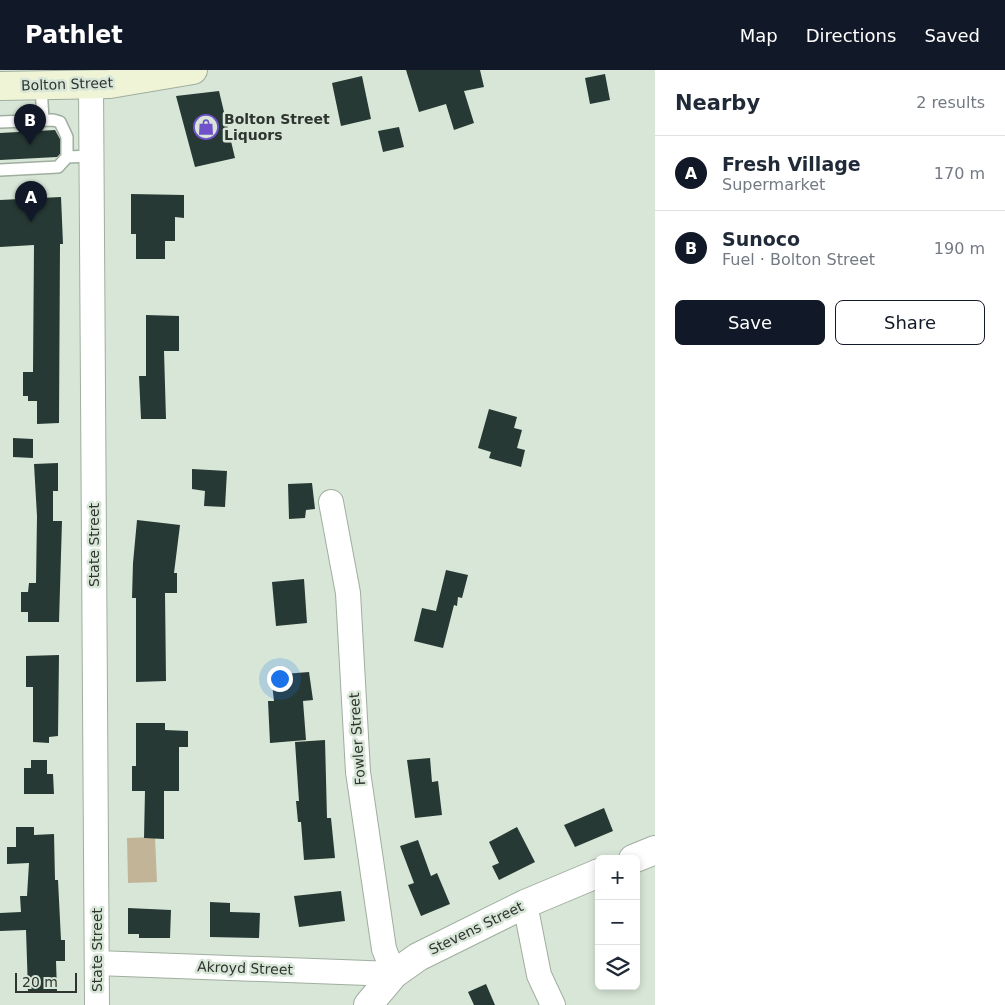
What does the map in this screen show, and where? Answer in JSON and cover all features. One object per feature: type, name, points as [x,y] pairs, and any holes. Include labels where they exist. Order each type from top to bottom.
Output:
[{"type":"main road","name":"Bolton Street","points":[[0,86],[91,85],[149,79],[192,70]]},
{"type":"street","name":"State Street","points":[[91,85],[97,1005]]},
{"type":"street","name":"Fowler Street","points":[[331,502],[348,593],[358,772],[384,949],[394,974]]},
{"type":"street","points":[[640,856],[655,850]]},
{"type":"street","name":"Stevens Street","points":[[368,1005],[394,974],[418,957],[525,904],[595,875]]},
{"type":"street","points":[[525,904],[539,975],[553,1005]]},
{"type":"street","name":"Akroyd Street","points":[[97,963],[394,974]]},
{"type":"lane","points":[[37,124],[41,86]]},
{"type":"lane","points":[[5,126],[37,124],[53,120],[60,122],[64,128],[67,156],[58,167],[35,163],[7,166]]},
{"type":"lane","points":[[67,156],[92,156]]},
{"type":"shaded area","points":[[155,837],[157,882],[128,883],[127,838]]},
{"type":"building","points":[[406,70],[480,70],[484,87],[464,91],[474,123],[454,130],[446,104],[419,112]]},
{"type":"building","points":[[605,74],[610,100],[590,104],[585,78]]},
{"type":"building","points":[[362,76],[371,119],[341,126],[332,83]]},
{"type":"building","name":"Bolton Street Liquors","points":[[219,91],[235,158],[195,167],[176,96]]},
{"type":"building","points":[[399,127],[404,147],[383,152],[378,131]]},
{"type":"building","points":[[55,130],[60,139],[60,154],[57,157],[0,160],[0,133]]},
{"type":"building","points":[[131,194],[184,195],[184,218],[175,217],[175,241],[165,241],[165,259],[136,259],[136,234],[131,234]]},
{"type":"building","points":[[61,197],[63,244],[60,244],[59,423],[37,424],[37,401],[28,401],[28,396],[23,396],[23,372],[33,372],[34,245],[0,247],[0,200]]},
{"type":"building","points":[[146,315],[179,316],[179,351],[164,351],[166,419],[141,419],[139,376],[146,376]]},
{"type":"building","points":[[489,409],[517,417],[514,428],[522,430],[517,448],[525,450],[521,467],[489,458],[491,452],[478,448]]},
{"type":"building","points":[[13,438],[33,439],[33,458],[13,457]]},
{"type":"building","points":[[58,463],[58,491],[53,491],[53,521],[62,521],[59,622],[28,622],[28,612],[21,612],[21,592],[28,592],[29,583],[36,583],[37,516],[34,464]]},
{"type":"building","points":[[192,469],[227,471],[225,507],[204,506],[205,491],[192,489]]},
{"type":"building","points":[[312,483],[315,509],[306,510],[305,518],[289,519],[288,484]]},
{"type":"building","points":[[137,520],[180,525],[174,573],[177,573],[177,593],[165,593],[166,681],[136,682],[136,598],[132,598]]},
{"type":"building","points":[[446,570],[468,575],[462,598],[458,597],[457,606],[454,605],[443,648],[414,641],[422,608],[436,611]]},
{"type":"building","points":[[304,579],[307,623],[276,626],[272,582]]},
{"type":"building","points":[[59,655],[58,736],[49,737],[49,743],[33,742],[33,687],[26,687],[26,656]]},
{"type":"building","points":[[309,672],[313,700],[303,701],[306,740],[270,743],[268,701],[274,701],[271,675]]},
{"type":"building","points":[[136,723],[165,723],[165,730],[188,731],[188,747],[179,747],[179,791],[164,791],[164,839],[144,838],[145,791],[132,791],[132,766],[136,766]]},
{"type":"building","points":[[325,740],[327,818],[331,818],[335,858],[304,860],[301,822],[298,822],[296,801],[299,801],[295,742]]},
{"type":"building","points":[[430,758],[432,782],[438,781],[442,815],[415,818],[407,760]]},
{"type":"building","points":[[31,760],[47,760],[47,774],[53,774],[54,794],[24,794],[24,768],[31,768]]},
{"type":"building","points":[[604,808],[613,831],[575,847],[564,825]]},
{"type":"building","points":[[16,827],[34,827],[34,835],[54,834],[55,880],[58,880],[61,940],[65,940],[65,961],[56,961],[57,991],[28,991],[26,930],[0,931],[0,913],[21,912],[20,896],[27,896],[29,863],[7,864],[7,847],[16,847]]},
{"type":"building","points":[[517,827],[535,862],[499,880],[492,866],[499,863],[489,842]]},
{"type":"building","points":[[418,840],[431,876],[437,873],[450,904],[421,916],[408,885],[414,883],[400,846]]},
{"type":"building","points":[[341,891],[345,921],[299,927],[294,896]]},
{"type":"building","points":[[210,902],[230,903],[230,912],[260,913],[259,938],[210,937]]},
{"type":"building","points":[[128,908],[171,910],[170,938],[139,938],[139,934],[128,934]]},
{"type":"building","points":[[486,984],[495,1005],[474,1005],[468,992]]},
{"type":"place","name":"Bolton Street Liquors","points":[[206,127]]},
{"type":"place","name":"Sunoco","points":[[30,145]]},
{"type":"place","name":"Fresh Village","points":[[31,222]]}]
